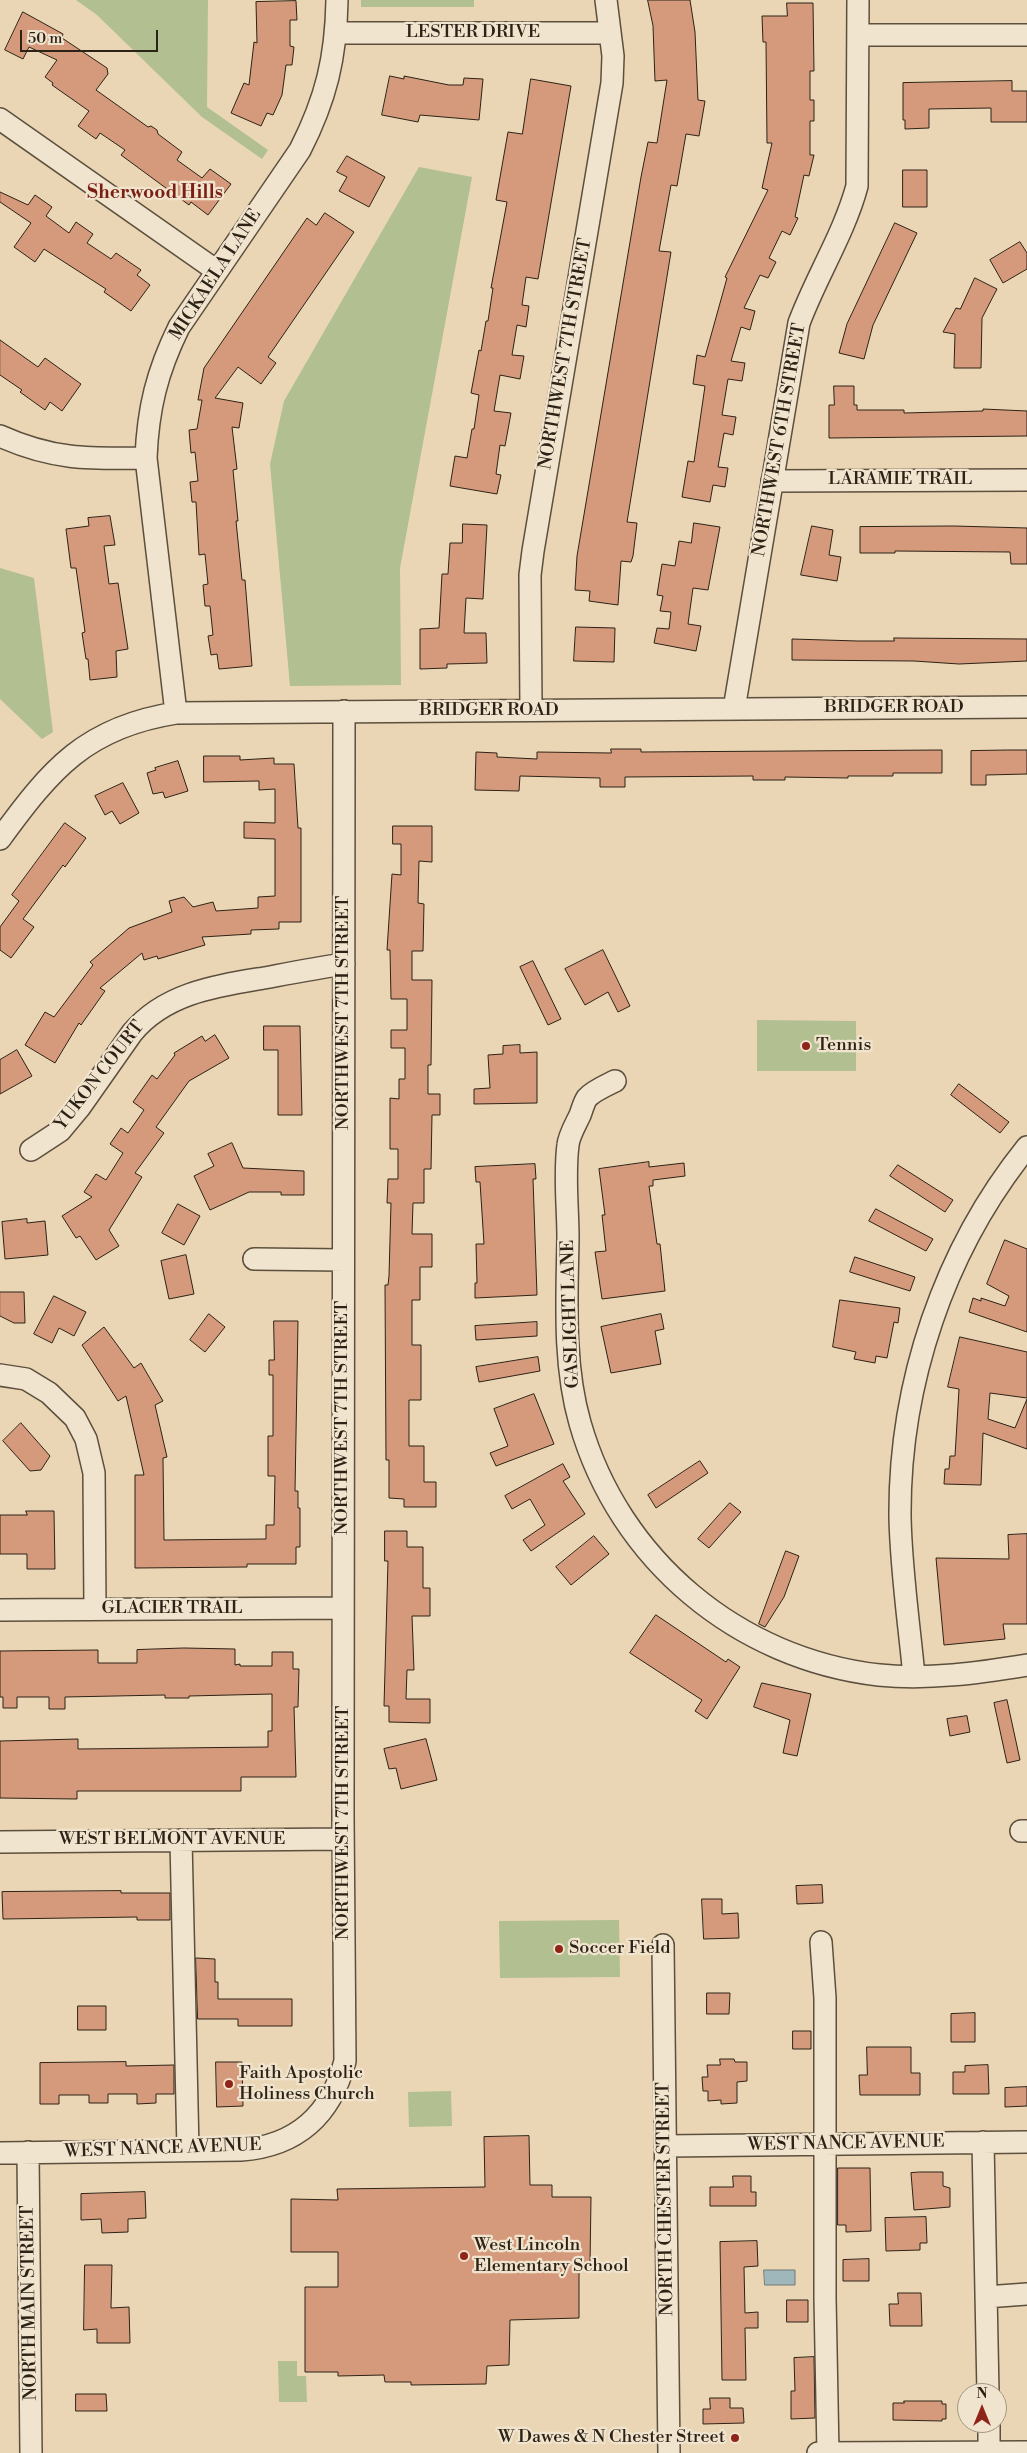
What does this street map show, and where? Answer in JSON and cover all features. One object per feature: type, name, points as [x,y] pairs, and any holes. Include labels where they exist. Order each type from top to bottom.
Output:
[{"type":"street","name":"MICKAELA LANE","points":[[176,713],[146,458],[148,424],[154,391],[164,358],[179,327],[300,150],[315,120],[327,89],[337,33],[337,0]]},
{"type":"street","name":"NORTHWEST 7TH STREET","points":[[531,710],[530,575],[612,83],[610,33],[606,0]]},
{"type":"street","name":"NORTHWEST 6TH STREET","points":[[734,709],[799,323],[850,212],[857,186],[858,0]]},
{"type":"street","name":"LESTER DRIVE","points":[[337,33],[610,33]]},
{"type":"street","points":[[858,35],[1027,35]]},
{"type":"street","points":[[0,119],[217,271]]},
{"type":"street","points":[[0,436],[25,447],[57,456],[85,459],[146,458]]},
{"type":"street","name":"LARAMIE TRAIL","points":[[772,481],[1027,480]]},
{"type":"street","name":"BRIDGER ROAD","points":[[0,839],[40,786],[68,757],[115,729],[136,721],[176,713],[1027,707]]},
{"type":"street","name":"NORTHWEST 7TH STREET","points":[[317,2117],[334,2092],[345,2061],[343,1839],[344,711]]},
{"type":"street","name":"YUKON COURT","points":[[31,1150],[60,1131],[80,1107],[141,1021],[172,1001],[211,987],[344,964]]},
{"type":"street","name":"GASLIGHT LANE","points":[[615,1081],[588,1097],[568,1143],[568,1304],[571,1367],[580,1423],[598,1474],[627,1524],[652,1558],[693,1598],[734,1627],[776,1648],[822,1664],[881,1675],[961,1674],[1027,1665]]},
{"type":"street","points":[[914,1676],[900,1518],[902,1473],[911,1398],[930,1328],[949,1277],[984,1208],[1027,1146]]},
{"type":"street","points":[[254,1258],[343,1260]]},
{"type":"street","points":[[0,1375],[26,1379],[50,1393],[71,1414],[86,1439],[94,1473],[95,1609]]},
{"type":"street","name":"GLACIER TRAIL","points":[[0,1610],[343,1608]]},
{"type":"street","name":"WEST BELMONT AVENUE","points":[[0,1842],[343,1839]]},
{"type":"street","points":[[181,1840],[188,2150]]},
{"type":"street","points":[[822,1942],[825,1998],[825,2298],[828,2453]]},
{"type":"street","name":"NORTH CHESTER STREET","points":[[663,1945],[669,2453]]},
{"type":"street","name":"WEST NANCE AVENUE","points":[[0,2152],[241,2150],[267,2147],[290,2138],[317,2117]]},
{"type":"street","points":[[983,2142],[988,2383]]},
{"type":"street","name":"WEST NANCE AVENUE","points":[[666,2146],[1027,2142]]},
{"type":"street","name":"NORTH MAIN STREET","points":[[28,2152],[31,2453]]},
{"type":"street","points":[[986,2297],[1027,2294]]},
{"type":"street","points":[[989,2433],[989,2452]]},
{"type":"street","points":[[818,2453],[1027,2452]]},
{"type":"green space","points":[[76,0],[208,0],[207,107],[268,150],[262,159],[202,117],[97,15]]},
{"type":"green space","points":[[361,0],[474,0],[474,7],[361,7]]},
{"type":"green space","points":[[419,167],[472,177],[400,568],[401,685],[290,686],[270,464],[284,401]]},
{"type":"green space","points":[[0,568],[34,578],[53,732],[42,739],[0,699]]},
{"type":"green space","name":"Tennis","points":[[757,1020],[856,1021],[856,1071],[757,1071]]},
{"type":"green space","name":"Soccer Field","points":[[619,1920],[620,1977],[500,1978],[499,1921]]},
{"type":"green space","points":[[451,2091],[452,2126],[409,2127],[408,2092]]},
{"type":"green space","points":[[278,2361],[297,2361],[297,2376],[306,2376],[307,2402],[279,2402]]},
{"type":"water","points":[[764,2270],[795,2270],[795,2285],[765,2285]]},
{"type":"building","points":[[648,0],[690,0],[695,32],[698,100],[705,101],[699,136],[686,134],[677,186],[671,185],[659,251],[671,252],[627,522],[637,523],[633,556],[631,562],[621,561],[618,605],[589,601],[590,591],[575,590],[577,556],[641,177],[648,142],[657,143],[667,80],[655,81],[653,26]]},
{"type":"building","points":[[296,1],[297,20],[290,20],[290,46],[294,47],[292,65],[286,65],[282,95],[273,115],[267,113],[261,126],[231,113],[244,83],[249,85],[254,42],[257,43],[256,2]]},
{"type":"building","points":[[787,3],[813,3],[814,71],[810,71],[810,100],[814,100],[814,121],[810,121],[810,155],[814,155],[809,176],[804,175],[795,217],[798,218],[790,235],[782,231],[769,258],[776,262],[768,278],[760,275],[744,308],[755,311],[750,330],[741,327],[731,361],[745,363],[742,381],[728,379],[722,415],[736,417],[733,435],[724,433],[718,467],[728,468],[725,487],[713,485],[710,502],[682,497],[688,461],[694,462],[705,386],[693,384],[697,355],[705,357],[727,278],[725,277],[768,190],[762,188],[772,143],[767,143],[766,42],[763,42],[762,16],[787,16]]},
{"type":"building","points":[[23,12],[63,34],[62,38],[107,68],[108,74],[96,90],[148,127],[151,126],[157,130],[158,134],[182,152],[177,160],[202,178],[210,169],[231,184],[208,215],[191,202],[189,205],[121,155],[125,150],[100,133],[96,139],[78,126],[89,111],[52,85],[53,83],[45,77],[57,60],[29,47],[23,59],[5,50]]},
{"type":"building","points":[[390,76],[404,79],[404,76],[449,85],[463,85],[464,78],[483,79],[479,120],[420,115],[418,122],[382,115]]},
{"type":"building","points":[[531,79],[571,86],[538,279],[526,277],[522,305],[529,306],[526,327],[517,325],[512,355],[524,356],[520,379],[500,375],[494,411],[511,413],[505,446],[500,445],[496,474],[501,475],[497,494],[450,486],[455,456],[467,458],[472,429],[474,429],[479,395],[471,393],[479,350],[481,351],[486,321],[488,321],[493,288],[491,288],[507,202],[496,200],[508,132],[522,134]]},
{"type":"building","points":[[1012,81],[1012,91],[1027,91],[1027,122],[991,122],[991,108],[929,109],[929,128],[905,129],[905,120],[903,120],[903,83]]},
{"type":"building","points":[[347,156],[385,177],[369,207],[339,191],[347,177],[337,172]]},
{"type":"building","points":[[903,170],[927,170],[927,207],[903,207]]},
{"type":"building","points":[[0,192],[28,205],[35,195],[52,207],[46,216],[69,233],[76,222],[93,234],[87,243],[111,259],[116,253],[141,270],[137,275],[150,285],[131,311],[104,292],[106,289],[44,249],[35,262],[14,247],[31,223],[0,202]]},
{"type":"building","points":[[325,213],[354,232],[268,357],[276,363],[261,384],[238,367],[215,398],[243,403],[239,428],[232,427],[237,469],[233,470],[238,521],[236,521],[242,580],[245,580],[252,666],[219,669],[217,654],[211,655],[208,636],[213,635],[210,606],[205,606],[203,585],[208,584],[205,554],[199,555],[196,502],[192,502],[190,482],[198,481],[195,452],[191,453],[189,430],[197,429],[202,400],[198,400],[204,368],[307,218],[316,225]]},
{"type":"building","points":[[895,223],[917,233],[873,325],[864,359],[839,353],[847,324]]},
{"type":"building","points":[[1020,242],[1027,253],[1027,269],[1003,283],[990,260]]},
{"type":"building","points":[[975,278],[997,289],[982,318],[981,368],[954,368],[955,334],[943,332],[956,308],[960,309]]},
{"type":"building","points":[[0,340],[38,367],[45,358],[81,384],[62,411],[50,402],[45,410],[20,392],[22,390],[0,375]]},
{"type":"building","points":[[834,386],[854,386],[854,405],[857,405],[857,410],[904,410],[904,413],[983,411],[983,409],[1027,411],[1027,436],[829,438],[829,405],[834,405]]},
{"type":"building","points":[[110,516],[115,545],[104,546],[109,584],[118,583],[128,649],[116,651],[117,677],[90,680],[88,659],[86,659],[82,633],[85,632],[76,568],[71,568],[66,529],[89,526],[88,518]]},
{"type":"building","points":[[694,523],[720,527],[708,590],[693,588],[688,624],[701,626],[696,651],[654,643],[657,628],[669,629],[671,612],[660,611],[663,596],[657,595],[662,564],[675,566],[679,541],[691,543]]},
{"type":"building","points":[[463,524],[487,525],[483,599],[466,598],[464,633],[486,633],[487,663],[447,664],[447,668],[420,669],[420,629],[439,628],[442,574],[448,574],[450,543],[462,543]]},
{"type":"building","points":[[812,526],[833,530],[829,555],[841,557],[837,581],[801,575]]},
{"type":"building","points":[[954,526],[1027,528],[1027,564],[1011,564],[1010,552],[895,551],[895,553],[860,553],[860,527]]},
{"type":"building","points":[[576,627],[615,628],[614,662],[574,661]]},
{"type":"building","points":[[894,638],[1027,639],[1027,661],[959,664],[914,661],[792,660],[792,639],[894,641]]},
{"type":"building","points":[[611,749],[641,749],[641,752],[942,750],[942,773],[893,773],[893,776],[848,776],[848,778],[785,777],[785,780],[753,780],[753,776],[625,777],[625,787],[600,787],[600,778],[520,776],[519,791],[475,790],[476,752],[497,753],[497,757],[537,759],[537,752],[611,753]]},
{"type":"building","points":[[1027,750],[1027,774],[986,775],[986,785],[971,785],[971,751]]},
{"type":"building","points":[[204,756],[240,756],[240,760],[274,758],[274,764],[294,764],[298,828],[301,828],[301,922],[279,922],[279,929],[251,930],[251,934],[202,937],[205,945],[158,959],[157,956],[144,960],[142,953],[100,988],[105,991],[81,1025],[79,1023],[55,1063],[25,1045],[45,1012],[54,1017],[93,965],[90,962],[129,928],[172,912],[169,901],[184,897],[193,907],[213,902],[216,911],[258,908],[258,897],[275,896],[275,839],[244,838],[244,822],[275,823],[275,789],[259,790],[259,781],[204,782]]},
{"type":"building","points":[[178,761],[188,791],[165,798],[163,792],[153,794],[147,773],[156,770],[155,768]]},
{"type":"building","points":[[123,783],[139,813],[120,824],[112,811],[105,815],[95,796]]},
{"type":"building","points":[[65,823],[86,838],[65,867],[63,865],[23,919],[34,927],[11,958],[0,950],[0,927],[19,901],[12,895]]},
{"type":"building","points":[[393,826],[432,826],[432,862],[419,861],[418,903],[424,904],[423,951],[412,951],[412,980],[432,980],[431,1065],[428,1065],[428,1094],[440,1094],[440,1115],[432,1115],[431,1169],[424,1169],[424,1203],[413,1203],[412,1234],[432,1234],[432,1267],[420,1267],[420,1300],[412,1300],[412,1345],[421,1345],[421,1400],[409,1400],[409,1446],[424,1446],[424,1482],[436,1482],[436,1507],[404,1507],[404,1499],[389,1498],[389,1460],[386,1460],[385,1285],[388,1285],[389,1276],[391,1203],[387,1203],[388,1179],[398,1179],[398,1149],[390,1149],[390,1098],[399,1099],[399,1079],[405,1079],[405,1048],[391,1048],[391,1030],[407,1030],[407,999],[391,999],[390,950],[387,950],[392,874],[401,875],[401,844],[393,844]]},
{"type":"building","points":[[603,950],[630,1006],[618,1012],[608,992],[585,1005],[565,969]]},
{"type":"building","points":[[533,961],[561,1019],[548,1025],[520,967]]},
{"type":"building","points":[[264,1026],[300,1026],[302,1115],[278,1115],[278,1050],[264,1050]]},
{"type":"building","points":[[215,1035],[229,1058],[189,1081],[156,1127],[164,1133],[135,1173],[142,1177],[109,1230],[119,1246],[96,1260],[80,1236],[76,1238],[62,1216],[92,1197],[84,1192],[96,1174],[106,1180],[123,1153],[110,1144],[121,1128],[128,1133],[144,1110],[133,1102],[152,1075],[157,1079],[175,1055],[174,1053],[202,1036],[205,1041]]},
{"type":"building","points":[[520,1045],[520,1053],[537,1052],[537,1103],[474,1104],[474,1089],[490,1088],[488,1055],[503,1054],[503,1046]]},
{"type":"building","points":[[17,1050],[32,1076],[0,1094],[0,1060]]},
{"type":"building","points":[[959,1084],[1009,1122],[1000,1133],[951,1095]]},
{"type":"building","points":[[232,1143],[243,1168],[304,1171],[304,1195],[281,1195],[281,1192],[249,1192],[210,1210],[194,1176],[214,1166],[208,1154]]},
{"type":"building","points":[[649,1162],[649,1167],[684,1163],[685,1176],[653,1180],[653,1186],[649,1186],[657,1244],[660,1244],[665,1291],[602,1299],[595,1252],[606,1251],[602,1215],[605,1215],[599,1169]]},
{"type":"building","points":[[535,1164],[536,1179],[533,1179],[537,1295],[475,1298],[475,1283],[477,1283],[476,1244],[484,1244],[480,1182],[476,1182],[475,1167]]},
{"type":"building","points":[[898,1165],[953,1200],[945,1212],[890,1176]]},
{"type":"building","points":[[178,1204],[200,1216],[184,1245],[162,1233]]},
{"type":"building","points":[[876,1209],[933,1239],[926,1251],[869,1221]]},
{"type":"building","points":[[27,1219],[27,1223],[45,1221],[48,1255],[5,1259],[2,1222]]},
{"type":"building","points":[[1005,1240],[1027,1249],[1027,1332],[969,1312],[973,1298],[981,1301],[981,1298],[1005,1306],[1009,1296],[987,1284]]},
{"type":"building","points":[[186,1255],[194,1294],[169,1299],[161,1261]]},
{"type":"building","points":[[855,1257],[915,1277],[910,1291],[850,1272]]},
{"type":"building","points":[[0,1292],[24,1292],[25,1323],[14,1323],[0,1316]]},
{"type":"building","points":[[54,1296],[86,1312],[74,1336],[59,1328],[52,1343],[34,1334]]},
{"type":"building","points":[[840,1300],[900,1308],[898,1323],[894,1322],[887,1358],[876,1356],[875,1363],[854,1359],[856,1352],[833,1347]]},
{"type":"building","points":[[209,1314],[225,1327],[205,1352],[190,1340]]},
{"type":"building","points":[[661,1314],[664,1329],[655,1331],[661,1364],[611,1373],[601,1327]]},
{"type":"building","points":[[274,1321],[298,1321],[295,1491],[298,1491],[298,1508],[300,1508],[300,1547],[296,1547],[296,1564],[247,1564],[247,1567],[135,1568],[135,1475],[144,1475],[126,1396],[118,1401],[82,1345],[104,1327],[134,1368],[141,1363],[163,1401],[155,1405],[167,1457],[163,1458],[164,1540],[266,1539],[266,1525],[274,1525],[275,1476],[268,1476],[268,1436],[273,1436],[273,1375],[269,1375],[269,1360],[274,1360]]},
{"type":"building","points":[[537,1322],[537,1336],[476,1340],[475,1326]]},
{"type":"building","points":[[960,1337],[1027,1352],[1027,1398],[990,1393],[988,1419],[1015,1428],[1027,1399],[1027,1449],[983,1433],[981,1485],[944,1484],[945,1469],[949,1469],[950,1456],[955,1456],[959,1389],[948,1387]]},
{"type":"building","points":[[538,1357],[540,1371],[479,1382],[476,1367]]},
{"type":"building","points":[[534,1394],[554,1444],[496,1466],[490,1453],[508,1446],[494,1409]]},
{"type":"building","points":[[21,1423],[50,1456],[41,1470],[30,1471],[3,1441]]},
{"type":"building","points":[[700,1461],[708,1473],[656,1508],[648,1495]]},
{"type":"building","points":[[563,1464],[570,1477],[563,1481],[585,1514],[531,1551],[523,1540],[545,1525],[530,1499],[512,1509],[505,1496]]},
{"type":"building","points":[[730,1503],[741,1512],[709,1548],[698,1539]]},
{"type":"building","points":[[26,1511],[54,1511],[55,1569],[27,1569],[27,1554],[0,1554],[0,1515],[27,1515]]},
{"type":"building","points":[[385,1531],[407,1531],[407,1547],[423,1547],[423,1588],[430,1588],[430,1616],[412,1616],[414,1670],[407,1670],[406,1699],[430,1699],[430,1723],[389,1722],[389,1706],[384,1706],[388,1561],[385,1561]]},
{"type":"building","points":[[1027,1534],[1027,1624],[1003,1624],[1005,1639],[944,1645],[936,1558],[1009,1559],[1008,1535]]},
{"type":"building","points":[[594,1536],[609,1554],[571,1585],[556,1567]]},
{"type":"building","points":[[786,1551],[799,1556],[784,1597],[765,1627],[759,1624]]},
{"type":"building","points":[[656,1615],[726,1662],[728,1659],[740,1667],[707,1719],[695,1711],[702,1700],[630,1653]]},
{"type":"building","points":[[184,1648],[235,1649],[235,1665],[240,1664],[240,1666],[272,1666],[272,1652],[293,1652],[293,1669],[299,1669],[298,1707],[294,1707],[296,1777],[241,1777],[241,1791],[77,1791],[77,1799],[0,1798],[0,1741],[78,1739],[78,1749],[268,1747],[268,1731],[272,1731],[272,1694],[189,1696],[189,1698],[165,1698],[165,1695],[65,1697],[65,1709],[49,1709],[49,1697],[17,1697],[17,1708],[3,1708],[3,1697],[0,1697],[0,1651],[98,1650],[98,1663],[137,1663],[137,1650]]},
{"type":"building","points":[[762,1683],[811,1694],[797,1756],[783,1753],[790,1720],[754,1707]]},
{"type":"building","points":[[1007,1700],[1020,1760],[1007,1763],[994,1703]]},
{"type":"building","points":[[967,1716],[970,1732],[950,1736],[947,1719]]},
{"type":"building","points":[[426,1739],[437,1780],[401,1789],[396,1768],[389,1769],[384,1749]]},
{"type":"building","points":[[822,1885],[823,1903],[797,1904],[796,1886]]},
{"type":"building","points":[[121,1891],[121,1893],[170,1893],[170,1920],[137,1920],[137,1917],[3,1919],[2,1892]]},
{"type":"building","points":[[702,1899],[722,1899],[722,1914],[738,1913],[739,1938],[704,1939]]},
{"type":"building","points":[[196,1958],[215,1959],[215,1982],[218,1982],[218,1999],[292,1999],[292,2026],[238,2026],[238,2019],[198,2019]]},
{"type":"building","points":[[707,1993],[730,1993],[729,2014],[707,2014]]},
{"type":"building","points":[[78,2006],[106,2006],[106,2030],[78,2030]]},
{"type":"building","points":[[975,2013],[975,2042],[951,2042],[951,2014]]},
{"type":"building","points":[[793,2031],[811,2031],[811,2049],[793,2049]]},
{"type":"building","points":[[867,2047],[911,2047],[911,2073],[920,2073],[920,2095],[860,2095],[859,2075],[867,2075]]},
{"type":"building","points":[[720,2059],[734,2059],[735,2062],[747,2062],[747,2081],[737,2082],[737,2103],[721,2104],[721,2100],[708,2101],[708,2091],[703,2091],[702,2077],[708,2077],[707,2065],[720,2065]]},
{"type":"building","points":[[126,2062],[126,2066],[174,2065],[174,2094],[156,2094],[156,2103],[137,2104],[137,2094],[108,2094],[108,2103],[89,2103],[89,2095],[59,2095],[59,2104],[40,2104],[40,2063]]},
{"type":"building","name":"Faith Apostolic Holiness Church","points":[[216,2062],[242,2062],[243,2106],[217,2107]]},
{"type":"building","points":[[988,2065],[989,2094],[953,2094],[953,2072],[965,2072],[965,2066]]},
{"type":"building","points":[[1027,2087],[1027,2106],[1005,2107],[1005,2088]]},
{"type":"building","name":"West Lincoln Elementary School","points":[[529,2136],[530,2185],[552,2185],[552,2197],[591,2197],[590,2265],[579,2266],[579,2318],[510,2320],[509,2365],[487,2366],[486,2384],[411,2385],[411,2382],[385,2382],[384,2375],[338,2376],[338,2372],[305,2372],[305,2287],[338,2287],[338,2252],[291,2252],[291,2199],[338,2200],[337,2189],[485,2187],[484,2137]]},
{"type":"building","points":[[838,2168],[870,2168],[871,2231],[846,2232],[846,2225],[838,2225]]},
{"type":"building","points":[[943,2172],[943,2186],[950,2188],[950,2207],[914,2210],[911,2173]]},
{"type":"building","points":[[733,2176],[751,2176],[751,2192],[756,2192],[756,2206],[710,2206],[710,2187],[733,2187]]},
{"type":"building","points":[[145,2192],[146,2218],[128,2219],[128,2232],[102,2233],[101,2219],[81,2220],[81,2194]]},
{"type":"building","points":[[926,2217],[927,2243],[920,2243],[920,2250],[886,2251],[885,2218]]},
{"type":"building","points":[[757,2241],[758,2266],[744,2267],[745,2313],[758,2312],[758,2328],[745,2328],[746,2380],[722,2380],[720,2242]]},
{"type":"building","points":[[869,2259],[869,2281],[843,2281],[843,2260]]},
{"type":"building","points":[[85,2265],[112,2265],[111,2308],[129,2307],[130,2343],[97,2343],[97,2329],[84,2330]]},
{"type":"building","points":[[898,2293],[921,2293],[922,2326],[890,2326],[889,2304],[898,2304]]},
{"type":"building","points":[[787,2300],[808,2300],[808,2322],[787,2322]]},
{"type":"building","points":[[814,2357],[815,2418],[791,2419],[791,2391],[795,2391],[794,2358]]},
{"type":"building","points":[[76,2394],[106,2394],[107,2411],[76,2411]]},
{"type":"building","points":[[710,2398],[730,2398],[730,2408],[743,2408],[744,2423],[703,2424],[703,2409],[710,2409]]},
{"type":"building","points":[[904,2401],[942,2401],[942,2404],[946,2404],[946,2419],[942,2419],[942,2421],[893,2420],[893,2403],[904,2403]]},
{"type":"place","name":"Tennis","points":[[806,1046]]},
{"type":"place","name":"Soccer Field","points":[[559,1949]]},
{"type":"place","name":"Faith Apostolic Holiness Church","points":[[229,2084]]},
{"type":"place","name":"West Lincoln Elementary School","points":[[464,2256]]},
{"type":"place","name":"W Dawes & N Chester Street","points":[[735,2438]]},
{"type":"district","name":"Sherwood Hills","points":[[155,193]]}]
